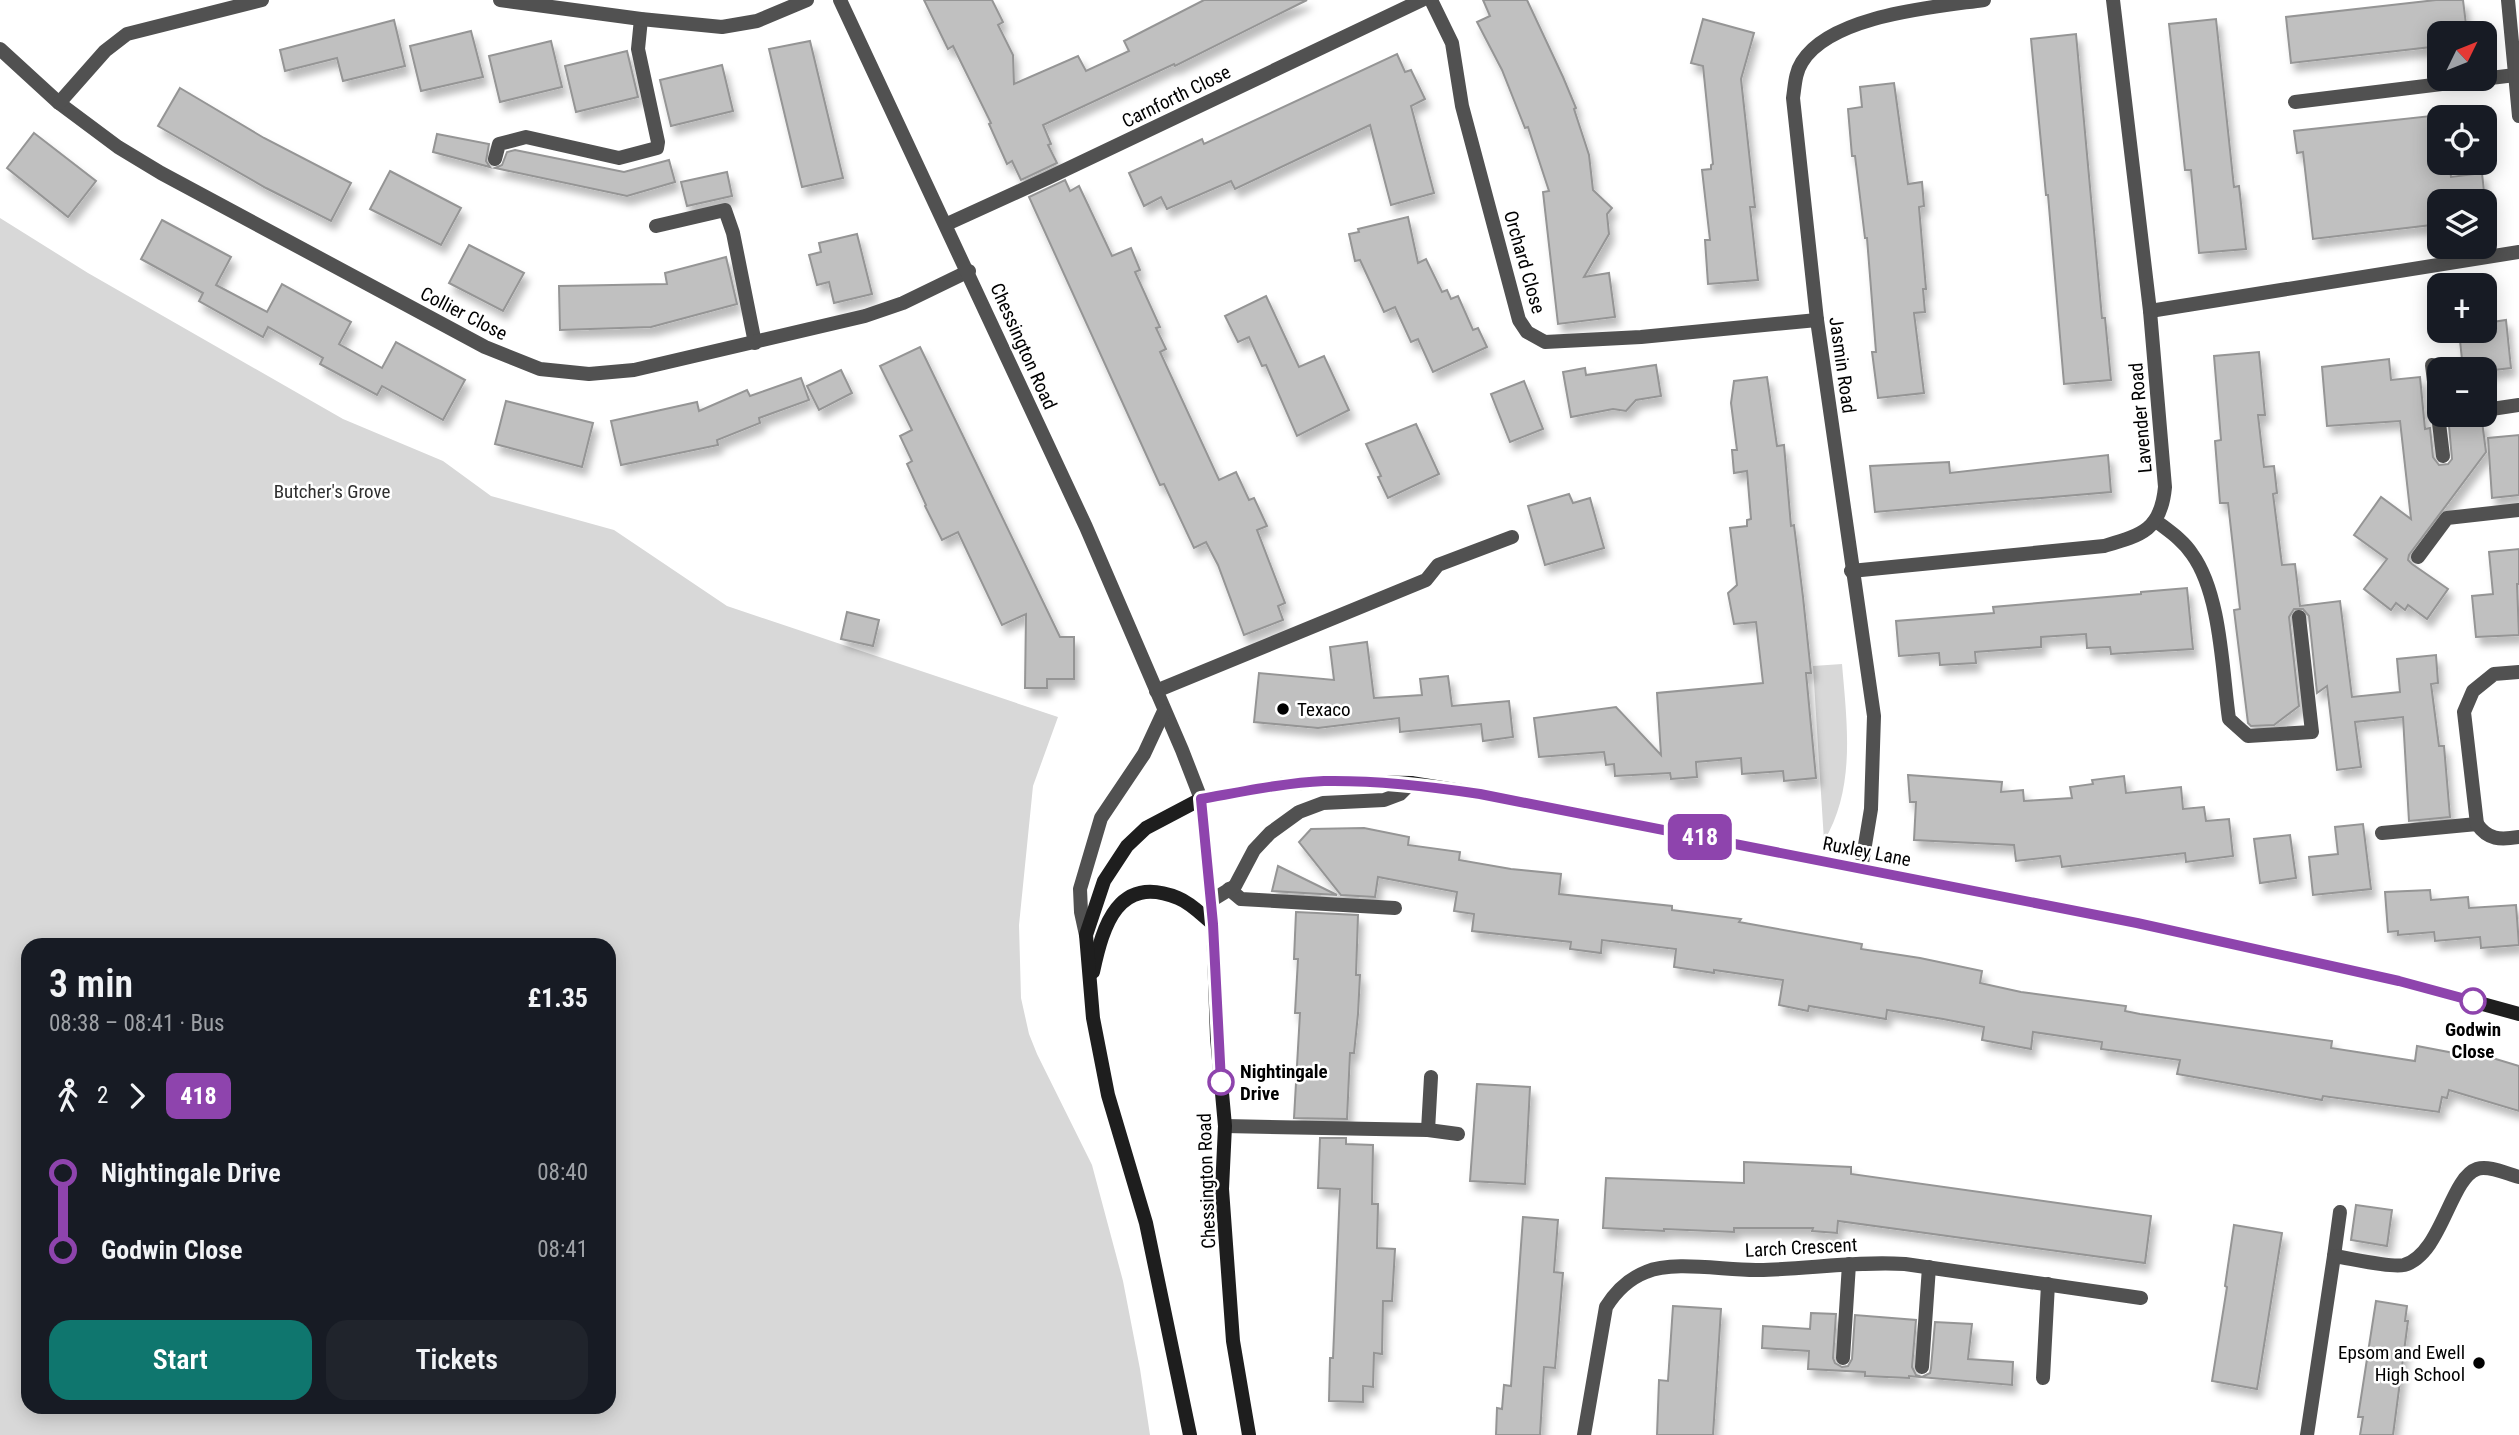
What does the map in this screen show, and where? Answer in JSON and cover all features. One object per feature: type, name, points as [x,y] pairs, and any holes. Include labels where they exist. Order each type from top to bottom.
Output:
[{"type":"main road","name":"Ruxley Lane","points":[[1201,799],[1280,785],[1324,781],[1411,783],[1480,794],[2137,923],[2399,981],[2519,1014]]},
{"type":"main road","name":"Chessington Road","points":[[1201,799],[1212,900],[1217,1038],[1225,1126],[1222,1189],[1233,1341],[1249,1435]]},
{"type":"main road","points":[[1190,1435],[1141,1201],[1108,1095],[1090,991],[1086,935],[1104,881],[1127,846],[1151,824],[1201,799]]},
{"type":"main road","points":[[1090,991],[1098,946],[1114,910],[1130,897],[1147,890],[1180,899],[1213,924]]},
{"type":"street","points":[[58,103],[105,51],[127,34],[262,0]]},
{"type":"street","points":[[500,0],[722,27],[757,21],[807,0]]},
{"type":"street","name":"Chessington Road","points":[[840,0],[969,271],[1086,527],[1201,799]]},
{"type":"street","name":"Carnforth Close","points":[[947,224],[1422,0]]},
{"type":"street","name":"Orchard Close","points":[[1431,0],[1452,43],[1462,106],[1519,320],[1527,332],[1545,342],[1641,337],[1817,320]]},
{"type":"street","name":"Jasmin Road","points":[[1861,869],[1871,809],[1874,716],[1851,572],[1817,320],[1793,98],[1796,73],[1804,59],[1824,41],[1853,26],[1901,11],[1984,0]]},
{"type":"street","name":"Lavender Road","points":[[2113,0],[2150,311],[2165,487],[2163,508],[2156,521]]},
{"type":"street","points":[[2508,0],[2519,116]]},
{"type":"street","points":[[495,159],[499,144],[526,136],[619,158],[657,148],[658,142],[638,49],[641,19]]},
{"type":"street","name":"Collier Close","points":[[0,49],[58,103],[99,135],[161,173],[485,347],[540,369],[589,374],[634,370],[755,343],[865,316],[902,303],[969,271]]},
{"type":"street","points":[[2295,102],[2515,75]]},
{"type":"street","points":[[656,226],[725,210],[733,233],[755,343]]},
{"type":"street","points":[[2150,311],[2519,252]]},
{"type":"street","points":[[2497,408],[2519,405]]},
{"type":"street","points":[[2442,427],[2443,456]]},
{"type":"street","points":[[2418,557],[2447,518],[2519,510]]},
{"type":"street","points":[[1851,572],[2104,546],[2131,538],[2156,521],[2179,538],[2193,555],[2206,579],[2213,599],[2229,719],[2248,736],[2312,732],[2300,617]]},
{"type":"street","points":[[1156,691],[1426,580],[1438,565],[1512,537]]},
{"type":"street","points":[[2519,671],[2494,674],[2473,691],[2464,712],[2477,824],[2484,835],[2494,838],[2519,837]]},
{"type":"street","points":[[1086,935],[1080,888],[1101,818],[1144,754],[1164,711]]},
{"type":"street","points":[[1212,900],[1235,886],[1254,850],[1270,833],[1299,811],[1322,803],[1384,800],[1400,794],[1411,783]]},
{"type":"street","points":[[2382,833],[2477,824]]},
{"type":"street","points":[[1229,889],[1241,900],[1395,908]]},
{"type":"street","points":[[1428,1130],[1430,1077]]},
{"type":"street","points":[[1225,1126],[1428,1130],[1458,1134]]},
{"type":"street","points":[[2334,1256],[2401,1266],[2418,1259],[2431,1241],[2465,1178],[2475,1169],[2484,1168],[2519,1177]]},
{"type":"street","points":[[2307,1435],[2340,1212]]},
{"type":"street","name":"Larch Crescent","points":[[1584,1435],[1606,1307],[1614,1294],[1629,1280],[1662,1267],[1759,1270],[1876,1262],[1929,1267],[2141,1298]]},
{"type":"street","points":[[1843,1358],[1849,1264]]},
{"type":"street","points":[[1922,1367],[1929,1267]]},
{"type":"street","points":[[2043,1378],[2048,1284]]},
{"type":"green space","name":"Butcher's Grove","points":[[0,218],[88,273],[343,419],[443,461],[491,496],[614,530],[727,606],[1058,717],[1033,786],[1019,925],[1021,998],[1029,1034],[1037,1054],[1092,1165],[1123,1281],[1150,1435],[0,1435]]},
{"type":"green space","points":[[1842,664],[1847,732],[1845,777],[1834,821],[1824,841],[1813,666]]},
{"type":"building","points":[[924,0],[992,0],[1003,22],[998,25],[1013,55],[1014,84],[1078,56],[1086,71],[1129,51],[1124,41],[1204,0],[1307,0],[1175,66],[1174,64],[1043,125],[1051,144],[1048,145],[1057,163],[1021,180],[1012,161],[1007,164],[989,124],[991,123],[953,46],[948,49]]},
{"type":"building","points":[[1483,0],[1527,0],[1576,108],[1574,109],[1589,155],[1593,190],[1612,208],[1607,214],[1609,234],[1584,277],[1609,273],[1615,317],[1558,324],[1543,192],[1549,191],[1528,127],[1525,128],[1502,70],[1477,22],[1490,16]]},
{"type":"building","points":[[2436,0],[2463,0],[2466,21],[2427,21],[2427,47],[2291,63],[2286,17]]},
{"type":"building","points":[[1703,19],[1754,33],[1741,79],[1755,207],[1750,207],[1758,280],[1708,284],[1705,240],[1710,240],[1702,170],[1711,169],[1713,164],[1703,66],[1691,63]]},
{"type":"building","points":[[2216,19],[2234,187],[2239,186],[2246,249],[2199,253],[2191,170],[2185,170],[2169,24]]},
{"type":"building","points":[[394,20],[405,66],[343,81],[337,58],[285,71],[280,50]]},
{"type":"building","points":[[471,31],[483,77],[421,91],[410,46]]},
{"type":"building","points":[[2076,34],[2102,318],[2105,318],[2111,380],[2064,384],[2031,39]]},
{"type":"building","points":[[551,41],[562,87],[500,102],[489,56]]},
{"type":"building","points":[[810,41],[843,178],[802,187],[769,49]]},
{"type":"building","points":[[627,51],[638,97],[576,112],[565,66]]},
{"type":"building","points":[[1397,54],[1405,72],[1411,70],[1425,99],[1411,106],[1434,193],[1391,205],[1370,125],[1235,189],[1231,181],[1167,209],[1161,197],[1144,206],[1129,173],[1202,139],[1204,144]]},
{"type":"building","points":[[722,65],[733,111],[671,126],[660,80]]},
{"type":"building","points":[[1894,83],[1908,184],[1922,182],[1924,206],[1919,207],[1926,289],[1923,289],[1925,312],[1914,313],[1924,393],[1878,398],[1872,352],[1876,352],[1867,238],[1855,156],[1852,156],[1848,109],[1862,107],[1860,87]]},
{"type":"building","points":[[180,88],[264,138],[351,183],[331,221],[266,188],[158,126]]},
{"type":"building","points":[[2427,116],[2427,175],[2482,175],[2484,189],[2427,189],[2427,226],[2313,239],[2303,152],[2297,153],[2294,131]]},
{"type":"building","points":[[34,133],[96,181],[68,217],[7,168]]},
{"type":"building","points":[[437,134],[489,144],[486,161],[490,167],[433,152]]},
{"type":"building","points":[[515,150],[624,172],[669,160],[675,182],[627,196],[495,168],[502,165],[507,152]]},
{"type":"building","points":[[390,171],[461,208],[441,245],[370,209]]},
{"type":"building","points":[[727,172],[732,196],[687,206],[681,182]]},
{"type":"building","points":[[1065,180],[1070,191],[1079,186],[1112,256],[1131,248],[1140,270],[1135,272],[1160,327],[1156,328],[1166,349],[1160,352],[1219,480],[1236,472],[1249,500],[1254,498],[1267,526],[1257,530],[1285,603],[1278,606],[1283,620],[1244,635],[1218,565],[1206,542],[1194,548],[1164,484],[1160,485],[1029,197]]},
{"type":"building","points":[[1408,217],[1418,263],[1426,259],[1442,292],[1447,290],[1451,299],[1458,296],[1473,330],[1478,328],[1487,347],[1433,372],[1418,339],[1411,342],[1395,307],[1384,312],[1360,260],[1355,261],[1349,234],[1359,232],[1358,229]]},
{"type":"building","points":[[162,220],[231,257],[216,285],[267,312],[282,284],[351,322],[339,344],[382,368],[396,342],[465,380],[443,420],[382,386],[377,395],[320,364],[323,358],[268,327],[263,337],[199,301],[203,293],[141,259]]},
{"type":"building","points":[[857,234],[872,294],[834,303],[829,282],[817,285],[809,255],[821,252],[819,243]]},
{"type":"building","points":[[469,245],[524,273],[503,311],[449,283]]},
{"type":"building","points":[[726,257],[737,304],[651,327],[560,330],[559,286],[667,284],[665,273]]},
{"type":"building","points":[[1266,296],[1299,367],[1324,356],[1349,410],[1297,436],[1266,365],[1262,366],[1249,337],[1238,342],[1225,316]]},
{"type":"building","points":[[2506,320],[2511,368],[2497,370],[2497,357],[2462,357],[2460,343],[2497,343],[2497,321]]},
{"type":"building","points":[[920,347],[1060,637],[1074,637],[1074,679],[1047,679],[1047,688],[1025,688],[1026,614],[1002,625],[958,532],[942,540],[925,506],[907,464],[912,461],[900,436],[912,430],[880,366]]},
{"type":"building","points":[[2259,352],[2265,415],[2258,415],[2264,467],[2274,466],[2277,493],[2273,494],[2282,565],[2295,564],[2300,606],[2340,601],[2352,697],[2400,692],[2397,659],[2436,655],[2438,683],[2431,684],[2439,746],[2444,746],[2450,817],[2409,821],[2403,717],[2355,722],[2361,767],[2337,770],[2327,686],[2317,693],[2309,616],[2303,609],[2294,609],[2289,617],[2299,706],[2274,725],[2251,726],[2248,723],[2234,610],[2240,609],[2228,503],[2220,503],[2215,441],[2221,440],[2214,356]]},
{"type":"building","points":[[2389,359],[2391,380],[2420,377],[2425,429],[2430,428],[2433,457],[2439,465],[2448,464],[2452,459],[2449,427],[2483,427],[2486,452],[2409,555],[2408,560],[2412,564],[2448,589],[2427,619],[2408,605],[2405,610],[2396,603],[2391,610],[2364,589],[2387,559],[2354,535],[2381,497],[2411,519],[2400,421],[2327,426],[2322,367]]},
{"type":"building","points":[[1656,365],[1661,396],[1636,400],[1626,411],[1613,409],[1571,417],[1563,372],[1585,368],[1586,375]]},
{"type":"building","points":[[841,370],[852,393],[819,410],[807,386]]},
{"type":"building","points":[[1767,377],[1777,446],[1784,445],[1791,526],[1794,525],[1803,597],[1811,673],[1806,673],[1816,778],[1784,781],[1783,771],[1742,774],[1741,758],[1696,762],[1697,777],[1671,779],[1670,773],[1615,776],[1614,764],[1606,765],[1604,752],[1539,757],[1534,718],[1616,707],[1661,755],[1657,693],[1763,683],[1756,622],[1734,624],[1728,593],[1737,585],[1730,528],[1747,526],[1747,520],[1751,519],[1747,471],[1734,473],[1732,450],[1737,450],[1731,403],[1734,381]]},
{"type":"building","points":[[801,378],[809,400],[759,418],[760,423],[717,440],[718,445],[621,465],[611,421],[697,402],[699,411],[747,390],[750,396]]},
{"type":"building","points":[[1524,381],[1543,429],[1510,442],[1491,394]]},
{"type":"building","points":[[506,401],[593,423],[582,467],[495,444]]},
{"type":"building","points":[[1416,424],[1439,474],[1388,498],[1366,444]]},
{"type":"building","points":[[2519,435],[2519,495],[2492,498],[2488,438]]},
{"type":"building","points":[[2108,455],[2111,492],[1875,512],[1870,466],[1949,462],[1950,473]]},
{"type":"building","points":[[1569,494],[1573,503],[1590,498],[1604,548],[1545,565],[1528,506]]},
{"type":"building","points":[[2519,549],[2519,635],[2476,637],[2472,596],[2493,594],[2489,552]]},
{"type":"building","points":[[2187,588],[2193,649],[2111,654],[2110,647],[2087,648],[2086,634],[2041,637],[2041,647],[1975,652],[1976,663],[1940,665],[1939,653],[1899,656],[1896,621],[1994,613],[1993,607]]},
{"type":"building","points":[[847,612],[879,620],[873,646],[841,639]]},
{"type":"building","points":[[1367,642],[1374,698],[1422,695],[1420,679],[1448,676],[1452,706],[1509,701],[1513,737],[1483,741],[1481,724],[1400,732],[1399,718],[1318,728],[1254,722],[1259,673],[1334,680],[1330,647]]},
{"type":"building","points":[[1908,775],[2002,782],[2001,792],[2023,790],[2024,801],[2072,798],[2070,787],[2093,784],[2092,780],[2124,776],[2126,793],[2181,787],[2183,809],[2204,807],[2206,821],[2229,819],[2233,856],[2186,862],[2185,853],[2062,867],[2060,856],[2016,861],[2014,845],[1914,840],[1916,802],[1910,802]]},
{"type":"building","points":[[2363,824],[2371,889],[2313,895],[2309,857],[2338,854],[2335,827]]},
{"type":"building","points":[[1364,828],[1409,837],[1408,845],[1460,852],[1459,860],[1561,874],[1559,894],[1672,906],[1672,910],[1741,919],[1739,922],[1862,944],[1861,949],[1982,971],[1980,983],[2021,992],[2126,1006],[2125,1011],[2140,1014],[2332,1041],[2331,1048],[2415,1061],[2417,1046],[2475,1057],[2476,1053],[2519,1066],[2519,1111],[2449,1090],[2447,1098],[2442,1097],[2439,1112],[2323,1096],[2322,1100],[2177,1074],[2180,1060],[2101,1049],[2102,1042],[2033,1032],[2031,1049],[1982,1040],[1984,1027],[1943,1019],[1887,1010],[1886,1019],[1809,1006],[1808,1011],[1779,1005],[1783,980],[1674,967],[1676,949],[1602,940],[1601,953],[1570,949],[1571,942],[1472,931],[1474,914],[1454,911],[1457,892],[1378,877],[1375,897],[1341,895],[1299,842],[1311,829]]},
{"type":"building","points":[[2290,835],[2296,878],[2260,883],[2254,839]]},
{"type":"building","points":[[1278,866],[1337,895],[1272,891]]},
{"type":"building","points":[[2430,890],[2431,900],[2468,897],[2469,908],[2516,905],[2519,945],[2481,948],[2480,937],[2435,941],[2434,932],[2398,935],[2398,931],[2388,932],[2385,892]]},
{"type":"building","points":[[1296,912],[1358,915],[1358,1014],[1354,1053],[1350,1053],[1347,1119],[1294,1118],[1300,1013],[1295,1013],[1298,959],[1294,959]]},
{"type":"building","points":[[1477,1084],[1530,1087],[1525,1184],[1470,1181]]},
{"type":"building","points":[[1320,1138],[1346,1138],[1346,1144],[1373,1145],[1372,1204],[1378,1204],[1377,1248],[1395,1249],[1392,1301],[1383,1301],[1382,1354],[1374,1353],[1373,1387],[1363,1386],[1363,1402],[1329,1401],[1340,1189],[1318,1188]]},
{"type":"building","points":[[1744,1162],[1851,1167],[1851,1174],[2151,1216],[2145,1263],[1838,1221],[1837,1233],[1812,1231],[1813,1228],[1734,1228],[1734,1232],[1603,1228],[1606,1178],[1744,1183]]},
{"type":"building","points":[[2356,1205],[2392,1210],[2387,1246],[2351,1240]]},
{"type":"building","points":[[1523,1217],[1558,1220],[1554,1272],[1563,1273],[1555,1368],[1544,1367],[1540,1435],[1496,1435],[1497,1408],[1502,1409],[1504,1385],[1511,1386]]},
{"type":"building","points":[[2234,1225],[2282,1233],[2257,1389],[2212,1381]]},
{"type":"building","points":[[2376,1301],[2407,1306],[2405,1321],[2408,1321],[2393,1435],[2360,1435],[2363,1417],[2358,1417]]},
{"type":"building","points":[[1673,1306],[1721,1309],[1713,1435],[1657,1435],[1659,1380],[1668,1381]]},
{"type":"building","points":[[1811,1313],[1836,1314],[1833,1358],[1835,1363],[1842,1367],[1848,1366],[1852,1359],[1855,1315],[1916,1320],[1912,1367],[1916,1375],[1922,1377],[1930,1373],[1935,1322],[1972,1324],[1968,1359],[2013,1362],[2012,1385],[1909,1376],[1865,1376],[1865,1372],[1808,1369],[1809,1351],[1762,1348],[1763,1326],[1810,1329]]},
{"type":"bus line","name":"418","points":[[1221,1082],[1213,924],[1201,799],[1280,785],[1324,781],[1411,783],[1480,794],[2137,923],[2399,981],[2473,1001]]},
{"type":"place","name":"Texaco","points":[[1283,709]]},
{"type":"place","name":"Godwin Close","points":[[2473,1001]]},
{"type":"place","name":"Nightingale Drive","points":[[1221,1082]]},
{"type":"place","name":"Epsom and Ewell High School","points":[[2479,1363]]}]
